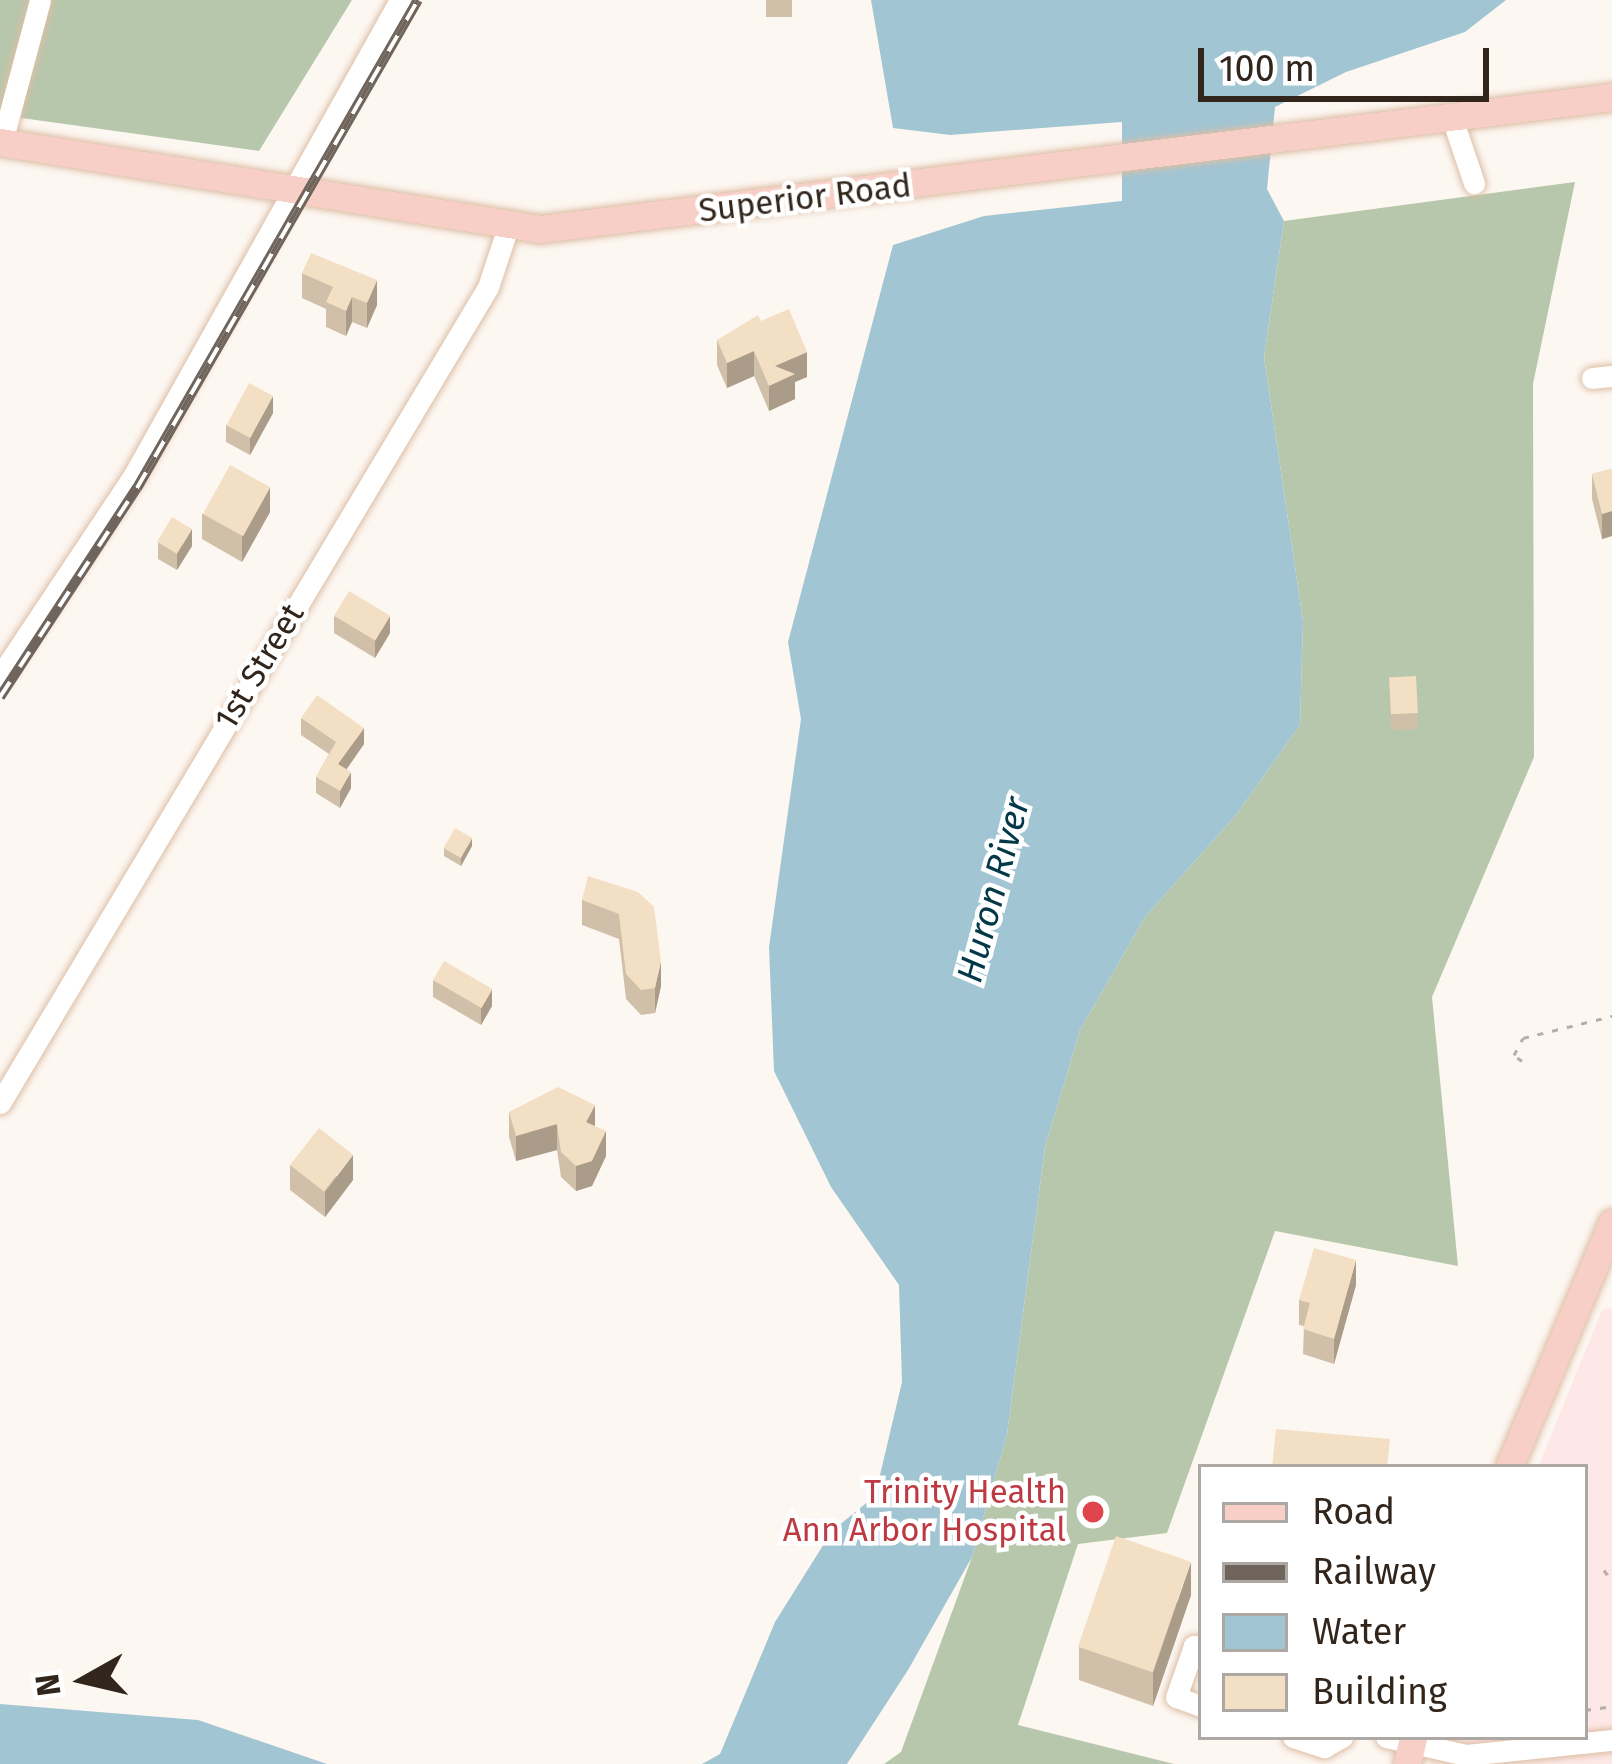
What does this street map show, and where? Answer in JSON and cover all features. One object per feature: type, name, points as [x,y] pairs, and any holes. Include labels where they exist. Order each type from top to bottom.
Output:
[{"type":"main road","name":"Superior Road","points":[[1,142],[508,227],[611,224],[1612,97]]},
{"type":"main road","points":[[1510,1464],[1612,1222]]},
{"type":"street","points":[[1,142],[40,0]]},
{"type":"street","points":[[0,676],[134,475],[400,0]]},
{"type":"street","points":[[1452,118],[1474,183]]},
{"type":"street","name":"1st Street","points":[[0,1103],[488,287],[508,227]]},
{"type":"street","points":[[1198,1648],[1193,1646],[1176,1697],[1198,1705]]},
{"type":"street","points":[[1301,1740],[1324,1748],[1337,1740]]},
{"type":"street","points":[[1404,1745],[1466,1755],[1612,1740]]},
{"type":"path","points":[[1522,1061],[1514,1055],[1523,1038],[1612,1016]]},
{"type":"path","points":[[1604,1570],[1612,1581]]},
{"type":"shaded area","points":[[1612,1308],[1612,1764],[1430,1764],[1436,1740],[1588,1740],[1588,1464],[1539,1464],[1602,1310]]},
{"type":"green space","points":[[0,0],[352,0],[259,151],[0,115]]},
{"type":"green space","points":[[1575,182],[1533,384],[1534,757],[1432,997],[1458,1266],[1275,1231],[1167,1533],[1078,1544],[1018,1725],[1174,1764],[884,1764],[901,1752],[972,1557],[1007,1434],[1045,1147],[1080,1030],[1145,917],[1236,815],[1300,725],[1303,621],[1264,357],[1284,221]]},
{"type":"water","name":"Huron River","points":[[871,0],[1506,0],[1465,32],[1346,72],[1275,107],[1267,189],[1284,221],[1264,357],[1303,621],[1300,725],[1236,815],[1145,917],[1080,1030],[1045,1147],[1007,1434],[972,1557],[908,1670],[847,1764],[702,1764],[720,1754],[775,1622],[832,1531],[875,1496],[902,1382],[899,1285],[831,1187],[774,1071],[769,947],[801,719],[788,642],[893,245],[984,216],[1122,201],[1122,122],[950,135],[893,128]]},
{"type":"water","points":[[0,1704],[198,1720],[327,1764],[0,1764]]},
{"type":"building","points":[[311,253],[377,280],[367,303],[352,297],[346,311],[326,302],[333,287],[302,273]]},
{"type":"building","points":[[789,309],[807,352],[775,366],[795,374],[769,386],[754,351],[727,363],[717,340],[758,315],[761,321]]},
{"type":"building","points":[[249,383],[273,396],[250,438],[226,425]]},
{"type":"building","points":[[230,465],[270,487],[243,536],[203,514]]},
{"type":"building","points":[[1612,469],[1612,511],[1602,514],[1592,474]]},
{"type":"building","points":[[172,517],[192,529],[177,554],[157,542]]},
{"type":"building","points":[[349,591],[390,616],[375,641],[334,616]]},
{"type":"building","points":[[1416,676],[1418,713],[1391,714],[1389,677]]},
{"type":"building","points":[[317,695],[364,728],[338,764],[351,772],[340,791],[316,777],[336,742],[301,718]]},
{"type":"building","points":[[455,828],[472,838],[461,858],[444,848]]},
{"type":"building","points":[[588,876],[638,892],[654,907],[661,961],[655,988],[641,990],[626,974],[619,914],[582,900]]},
{"type":"building","points":[[444,961],[492,989],[481,1008],[433,980]]},
{"type":"building","points":[[558,1087],[595,1105],[586,1122],[606,1131],[592,1161],[576,1166],[561,1152],[557,1124],[516,1136],[509,1112]]},
{"type":"building","points":[[319,1128],[353,1154],[324,1192],[290,1165]]},
{"type":"building","points":[[1314,1248],[1356,1260],[1334,1339],[1303,1329],[1310,1303],[1299,1300]]},
{"type":"building","points":[[1276,1429],[1390,1439],[1387,1464],[1272,1464]]},
{"type":"building","points":[[1116,1536],[1191,1562],[1153,1672],[1078,1647]]},
{"type":"railway","points":[[0,697],[137,488],[418,0]]},
{"type":"place","name":"Trinity Health Ann Arbor Hospital","points":[[1093,1512]]}]
